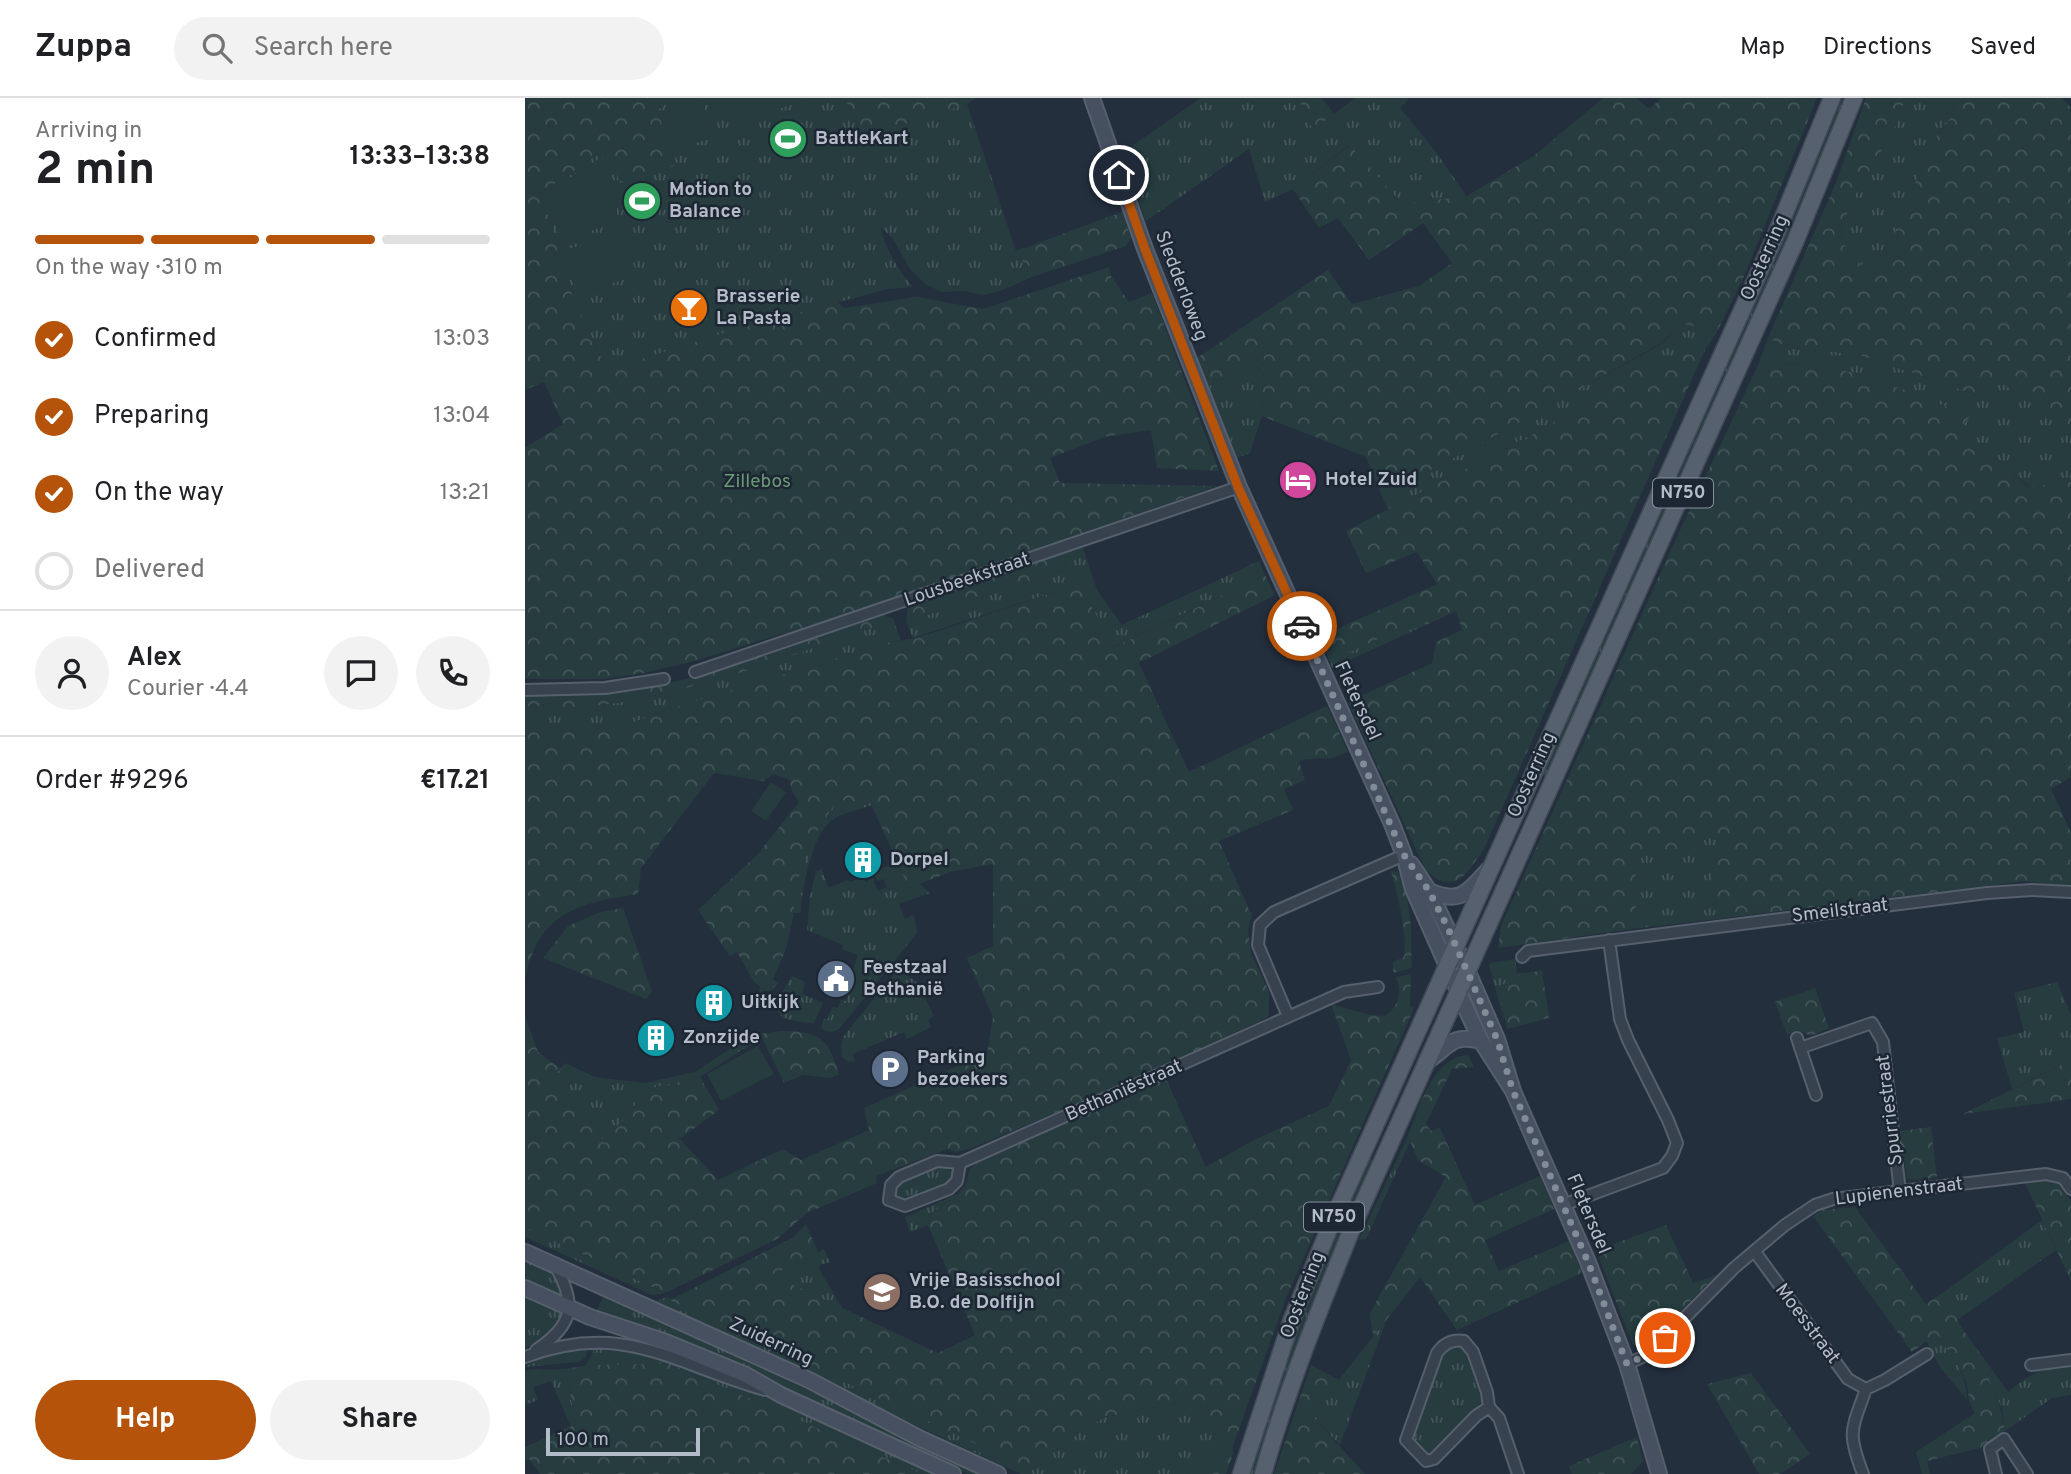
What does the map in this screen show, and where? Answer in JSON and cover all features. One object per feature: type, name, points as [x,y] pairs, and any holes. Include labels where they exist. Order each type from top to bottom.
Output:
[{"type":"main road","name":"Oosterring","points":[[1241,1474],[1292,1319],[1334,1217],[1775,237],[1832,98]]},
{"type":"main road","name":"Oosterring","points":[[1263,1474],[1275,1431],[1312,1328],[1353,1226],[1795,243],[1853,98]]},
{"type":"street","name":"Sledderloweg","points":[[1092,98],[1145,249],[1238,487]]},
{"type":"street","name":"Lousbeekstraat","points":[[695,672],[1238,487]]},
{"type":"street","name":"Fletersdel","points":[[1238,487],[1404,855],[1413,889],[1447,967],[1481,1041],[1513,1091]]},
{"type":"street","points":[[525,690],[605,688],[664,679]]},
{"type":"street","name":"Fletersdel","points":[[1404,855],[1429,891],[1497,1039],[1513,1091],[1588,1262],[1627,1364],[1659,1474]]},
{"type":"street","points":[[1288,1016],[1258,944],[1260,925],[1274,912],[1404,855]]},
{"type":"street","points":[[1429,891],[1458,897],[1465,894],[1493,863]]},
{"type":"street","name":"Smeilstraat","points":[[1522,957],[1528,951],[1986,893],[2032,890],[2071,892]]},
{"type":"street","points":[[1563,1205],[1663,1168],[1677,1143],[1620,1019],[1609,940]]},
{"type":"street","name":"Bethaniëstraat","points":[[960,1163],[957,1181],[949,1189],[905,1206],[884,1202],[891,1185],[899,1177],[937,1161],[960,1163],[1344,992],[1378,987]]},
{"type":"street","name":"Spurriestraat","points":[[1817,1095],[1799,1043],[1872,1023],[1883,1042],[1900,1192]]},
{"type":"street","points":[[1426,1062],[1449,1042],[1458,1038],[1481,1041]]},
{"type":"street","name":"Lupienenstraat","points":[[1627,1364],[1649,1354],[1734,1268],[1785,1225],[1815,1205],[1833,1199],[2046,1174],[2067,1176],[2071,1189]]},
{"type":"street","name":"Moesstraat","points":[[1755,1252],[1848,1379],[1865,1389]]},
{"type":"street","name":"Zuiderring","points":[[527,1254],[809,1380],[919,1438],[998,1474]]},
{"type":"street","points":[[527,1356],[554,1338],[566,1320],[569,1308],[567,1287],[555,1265]]},
{"type":"street","points":[[525,1288],[613,1326],[633,1329],[746,1375],[781,1395],[953,1474]]},
{"type":"street","points":[[1489,1407],[1476,1416],[1434,1459],[1426,1461],[1406,1440],[1437,1353],[1451,1341],[1464,1341],[1470,1346],[1487,1392],[1489,1407],[1499,1418],[1518,1474]]},
{"type":"street","points":[[527,1356],[589,1342],[628,1344],[654,1350],[743,1384],[781,1395]]},
{"type":"street","points":[[1863,1474],[1851,1439],[1865,1389],[1927,1354]]},
{"type":"street","points":[[2031,1365],[2071,1360]]},
{"type":"street","points":[[1996,1474],[1990,1449],[2004,1439],[2027,1474]]},
{"type":"green space","name":"Zillebos","points":[[525,98],[675,98],[657,110],[676,165],[620,183],[607,148],[541,193],[575,304],[607,370],[717,335],[838,302],[844,308],[917,297],[983,309],[1109,267],[1111,276],[1129,302],[1152,293],[1219,471],[1157,468],[1151,430],[1104,437],[1050,458],[1060,483],[1217,486],[882,603],[691,662],[603,679],[525,679],[525,448],[563,424],[544,382],[525,390]]},
{"type":"green space","points":[[675,98],[845,98],[861,138],[967,104],[1016,251],[1032,277],[1000,291],[983,295],[964,291],[942,292],[925,284],[910,269],[893,239],[881,227],[893,258],[913,287],[888,289],[771,320],[607,370],[575,304],[541,193],[608,147],[676,165],[657,110]]},
{"type":"green space","points":[[724,98],[812,98],[732,124]]},
{"type":"green space","points":[[845,98],[976,98],[967,104],[861,138]]},
{"type":"green space","points":[[1201,98],[1298,98],[1313,130],[1355,98],[1407,98],[1400,108],[1436,152],[1467,197],[1402,204],[1349,145],[1293,189],[1265,202],[1249,149],[1146,221],[1122,153]]},
{"type":"green space","points":[[1298,98],[1322,98],[1334,114],[1313,130]]},
{"type":"green space","points":[[1603,98],[1636,98],[1649,109],[1662,98],[1817,98],[1742,281],[1717,332],[1684,324],[1661,343],[1382,496],[1366,457],[1262,416],[1264,353],[1209,386],[1197,358],[1328,270],[1352,304],[1419,286],[1452,263],[1423,223],[1369,260],[1338,218],[1319,228],[1293,189],[1350,145],[1402,204],[1467,196],[1535,155]]},
{"type":"green space","points":[[1838,98],[1847,98],[1812,188],[1548,778],[1540,774]]},
{"type":"green space","points":[[1866,98],[1905,98],[1897,124],[1851,202],[1839,239],[1870,275],[1878,273],[1931,144],[1951,117],[1956,98],[2062,98],[2071,108],[2071,429],[1996,380],[1983,397],[1857,354],[1789,348],[1768,338],[1835,185]]},
{"type":"green space","points":[[1905,98],[1956,98],[1951,116],[1931,144],[1878,273],[1869,275],[1839,240],[1851,202],[1897,124]]},
{"type":"green space","points":[[702,101],[714,137],[679,148],[667,112]]},
{"type":"green space","points":[[602,157],[619,221],[561,241],[546,193]]},
{"type":"green space","points":[[1122,212],[1131,238],[1126,246],[1032,277],[1016,251]]},
{"type":"green space","points":[[624,233],[637,275],[578,294],[565,250]]},
{"type":"green space","points":[[1684,324],[1717,332],[1704,352],[1690,350],[1668,363],[1652,360],[1539,431],[1388,510],[1382,496],[1661,344]]},
{"type":"green space","points":[[1768,338],[1789,348],[1857,354],[1983,397],[1996,379],[2071,429],[2071,482],[2029,487],[1961,428],[1969,416],[1871,377],[1816,364],[1759,363]]},
{"type":"green space","points":[[1690,350],[1704,352],[1484,849],[1472,867],[1459,879],[1444,882],[1425,869],[1348,702],[1432,663],[1436,642],[1462,630],[1456,611],[1426,625],[1421,619],[1341,656],[1325,650],[1319,637],[1437,584],[1417,552],[1366,573],[1346,531],[1539,431],[1652,360],[1668,363]]},
{"type":"green space","points":[[1264,353],[1262,416],[1250,453],[1237,458],[1209,386]]},
{"type":"green space","points":[[1759,363],[1816,364],[1871,377],[1970,416],[1962,428],[2028,487],[2071,482],[2071,777],[2051,789],[2071,832],[2071,887],[2026,881],[1718,919],[1711,871],[1723,842],[1713,834],[1693,834],[1672,853],[1660,855],[1644,851],[1637,870],[1635,888],[1639,928],[1498,948],[1501,926],[1675,541]]},
{"type":"green space","points":[[1083,548],[1097,590],[1122,625],[1259,561],[1265,575],[1113,647],[1079,584],[913,638],[906,622],[1066,569],[1063,554]]},
{"type":"green space","points":[[1063,554],[1066,569],[906,622],[908,607]]},
{"type":"green space","points":[[1265,575],[1275,595],[1139,663],[1189,772],[1327,706],[1348,752],[1332,758],[1305,759],[1299,762],[1305,780],[1284,789],[1293,810],[1219,841],[1252,912],[1248,931],[1251,953],[1269,991],[1269,1015],[1147,1074],[972,1148],[956,1152],[948,1149],[876,1176],[877,1183],[807,1213],[777,1239],[665,1293],[525,1227],[525,1016],[538,1052],[561,1069],[554,1075],[605,1143],[648,1089],[700,1077],[719,1110],[680,1139],[718,1180],[783,1149],[801,1160],[869,1130],[864,1108],[987,1053],[993,1017],[967,958],[993,946],[993,864],[950,872],[909,888],[870,802],[837,800],[810,843],[794,892],[794,913],[786,949],[773,979],[778,983],[772,990],[759,993],[760,986],[754,982],[737,952],[730,956],[698,910],[757,855],[799,802],[791,789],[790,780],[774,774],[764,781],[714,773],[641,868],[638,894],[582,906],[558,919],[538,941],[525,978],[525,725],[627,725],[666,710],[891,642],[917,638],[1079,584],[1114,647]]},
{"type":"green space","points":[[877,615],[894,619],[897,630],[881,625],[739,673],[667,693],[586,707],[525,706],[525,694],[605,693],[675,682],[777,652]]},
{"type":"green space","points":[[1421,618],[1426,625],[1332,668],[1325,650],[1341,656]]},
{"type":"green space","points":[[881,624],[897,630],[901,640],[666,710],[627,725],[525,725],[525,706],[586,707],[667,693],[739,672]]},
{"type":"green space","points":[[771,782],[786,792],[766,821],[751,811]]},
{"type":"green space","points":[[837,800],[870,801],[872,805],[840,816],[824,828],[809,864],[801,913],[794,913],[794,892],[810,843]]},
{"type":"green space","points":[[1693,834],[1713,834],[1724,842],[1711,871],[1718,919],[1639,928],[1635,888],[1637,870],[1644,850],[1659,855],[1666,854],[1677,849]]},
{"type":"green space","points":[[897,862],[909,888],[920,884],[930,893],[899,904],[905,919],[914,915],[917,933],[839,1029],[824,1031],[821,1027],[832,1007],[838,1008],[841,1000],[846,1001],[850,990],[847,988],[858,955],[842,949],[843,945],[807,930],[810,896],[816,871],[822,869],[828,888],[864,877],[865,882],[873,879],[878,891],[887,887],[884,879],[877,881],[874,872]]},
{"type":"green space","points":[[1391,871],[1398,872],[1406,895],[1412,968],[1393,973],[1393,962],[1404,957],[1405,946]]},
{"type":"green space","points":[[623,908],[652,992],[646,999],[543,958],[568,926],[601,912]]},
{"type":"green space","points":[[1515,959],[1517,973],[1533,972],[1528,983],[1523,986],[1499,988],[1504,1020],[1489,966],[1490,963]]},
{"type":"green space","points":[[898,969],[917,982],[934,1016],[928,1020],[931,1027],[907,1039],[904,1032],[853,1054],[855,1061],[849,1062],[842,1057],[843,1037]]},
{"type":"green space","points":[[1542,970],[1549,1018],[1507,1029],[1498,988],[1509,980],[1518,986],[1528,983],[1533,972]]},
{"type":"green space","points":[[1411,974],[1410,1006],[1414,1008],[1286,1298],[1235,1440],[1195,1400],[1104,1417],[1027,1468],[670,1300],[792,1238],[806,1224],[818,1252],[772,1275],[938,1353],[975,1335],[928,1225],[930,1215],[958,1194],[965,1186],[970,1169],[977,1162],[1166,1079],[1206,1167],[1252,1141],[1329,1106],[1351,1060],[1331,1004],[1370,1015],[1385,1016],[1398,999],[1396,977]]},
{"type":"green space","points":[[792,976],[805,982],[802,994],[823,1003],[814,1023],[789,1020],[779,1012],[780,998]]},
{"type":"green space","points":[[2057,982],[2071,1015],[2071,1066],[2060,1065],[2012,1089],[1997,1038],[2024,1032],[2014,993]]},
{"type":"green space","points":[[1815,988],[1829,1028],[1811,1036],[1797,1030],[1787,1035],[1775,1002]]},
{"type":"green space","points":[[781,1031],[805,1033],[821,1039],[831,1052],[839,1074],[831,1078],[803,1075],[784,1083],[760,1034]]},
{"type":"green space","points":[[756,1036],[762,1041],[743,1049],[700,1077],[648,1089],[605,1143],[554,1075],[565,1063],[595,1077],[645,1083],[695,1072],[740,1042]]},
{"type":"green space","points":[[758,1046],[774,1074],[721,1101],[707,1074]]},
{"type":"green space","points":[[1468,1055],[1474,1067],[1452,1069],[1426,1124],[1431,1131],[1440,1128],[1475,1205],[1540,1176],[1554,1209],[1485,1240],[1499,1271],[1569,1241],[1582,1273],[1457,1330],[1420,1277],[1373,1337],[1370,1313],[1446,1177],[1418,1160],[1408,1136],[1436,1074],[1456,1058]]},
{"type":"green space","points":[[2061,1065],[2071,1066],[2071,1099],[1963,1114]]},
{"type":"green space","points":[[1931,1127],[1937,1177],[1907,1179],[1900,1131]]},
{"type":"green space","points":[[1408,1136],[1410,1142],[1366,1239],[1359,1240]]},
{"type":"green space","points":[[1367,1158],[1375,1161],[1257,1474],[1248,1474],[1287,1353]]},
{"type":"green space","points":[[943,1166],[952,1172],[950,1183],[905,1202],[895,1195],[901,1182]]},
{"type":"green space","points":[[2056,1181],[2063,1186],[2071,1203],[2071,1281],[2025,1183]]},
{"type":"green space","points":[[958,1194],[930,1214],[928,1225],[910,1232],[905,1217]]},
{"type":"green space","points":[[1855,1207],[1926,1304],[1944,1292],[1996,1395],[2005,1431],[1980,1448],[1927,1461],[1930,1474],[1922,1474],[1916,1452],[1975,1413],[1970,1403],[1967,1384],[1937,1334],[1912,1352],[1813,1216],[1823,1210]]},
{"type":"green space","points":[[2042,1220],[2056,1250],[1956,1321],[1944,1292]]},
{"type":"green space","points":[[1666,1225],[1693,1283],[1717,1275],[1645,1346],[1639,1348],[1633,1345],[1596,1250]]},
{"type":"green space","points":[[525,1227],[665,1293],[652,1295],[525,1237]]},
{"type":"green space","points":[[824,1249],[830,1262],[820,1265],[819,1269],[843,1309],[771,1275]]},
{"type":"green space","points":[[525,1260],[553,1275],[566,1303],[525,1284]]},
{"type":"green space","points":[[611,1282],[655,1301],[668,1297],[1026,1467],[1104,1417],[1195,1400],[1235,1440],[1233,1446],[1187,1474],[1021,1474],[609,1284]]},
{"type":"green space","points":[[525,1292],[564,1309],[558,1323],[549,1333],[525,1348]]},
{"type":"green space","points":[[604,1295],[988,1474],[968,1474],[757,1375],[595,1314]]},
{"type":"green space","points":[[1387,1319],[1340,1445],[1311,1415]]},
{"type":"green space","points":[[1963,1330],[2008,1392],[2037,1373],[2071,1364],[2071,1395],[2052,1398],[2005,1431],[2002,1408]]},
{"type":"green space","points":[[1937,1334],[1961,1373],[1967,1400],[1940,1367],[1926,1341]]},
{"type":"green space","points":[[1455,1343],[1467,1348],[1484,1400],[1432,1455],[1426,1454],[1411,1441],[1442,1352]]},
{"type":"green space","points":[[588,1346],[586,1357],[579,1362],[525,1367],[559,1351]]},
{"type":"green space","points":[[594,1346],[626,1347],[747,1388],[939,1474],[922,1474],[670,1364],[585,1366]]},
{"type":"green space","points":[[670,1364],[922,1474],[540,1474],[529,1459],[525,1461],[525,1447],[576,1424],[565,1369],[589,1365]]},
{"type":"green space","points":[[1311,1365],[1339,1380],[1311,1415],[1365,1474],[1274,1474]]},
{"type":"green space","points":[[565,1369],[576,1424],[571,1427],[551,1381],[533,1387],[538,1400],[525,1405],[525,1372]]},
{"type":"green space","points":[[1751,1373],[1810,1454],[1780,1474],[1759,1474],[1707,1384]]},
{"type":"green space","points":[[1637,1437],[1643,1461],[1631,1474],[1572,1474],[1569,1466]]},
{"type":"green space","points":[[1233,1446],[1226,1474],[1187,1474]]},
{"type":"way so far","points":[[1302,626],[1404,855],[1429,891],[1447,926],[1497,1039],[1513,1091],[1588,1262],[1627,1364],[1649,1354],[1665,1338]]},
{"type":"place","name":"BattleKart","points":[[788,139]]},
{"type":"place","name":"Motion to Balance","points":[[642,201]]},
{"type":"place","name":"Brasserie La Pasta","points":[[689,308]]},
{"type":"place","name":"Hotel Zuid","points":[[1298,480]]},
{"type":"place","name":"Dorpel","points":[[863,860]]},
{"type":"place","name":"Feestzaal Bethanië","points":[[836,979]]},
{"type":"place","name":"Uitkijk","points":[[714,1003]]},
{"type":"place","name":"Zonzijde","points":[[656,1038]]},
{"type":"place","name":"Parking bezoekers","points":[[890,1069]]},
{"type":"place","name":"Vrije Basisschool B.O. de Dolfijn","points":[[882,1292]]},
{"type":"route","points":[[1119,175],[1238,487],[1302,626]]}]
